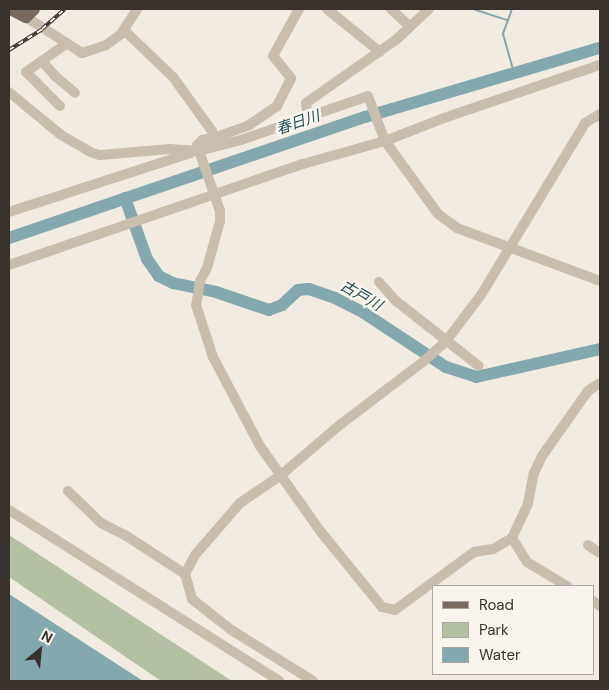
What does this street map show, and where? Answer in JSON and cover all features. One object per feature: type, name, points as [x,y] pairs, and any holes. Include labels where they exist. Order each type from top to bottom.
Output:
[{"type":"main road","points":[[10,9],[30,13]]},
{"type":"street","points":[[30,13],[66,44],[78,52],[87,52],[106,45],[124,30],[137,9]]},
{"type":"street","points":[[299,9],[273,56],[291,78],[277,106],[249,125],[214,138],[202,140],[197,145],[198,153],[214,192],[220,221],[207,268],[200,281],[196,305],[213,357],[260,446],[350,569],[382,607],[388,610],[395,610],[474,552],[493,550],[512,538],[528,503],[534,473],[542,456],[588,391],[600,383]]},
{"type":"street","points":[[327,9],[380,52]]},
{"type":"street","points":[[391,9],[410,27]]},
{"type":"street","points":[[308,116],[306,103],[380,52],[429,9]]},
{"type":"street","points":[[124,30],[172,77],[212,131],[214,138]]},
{"type":"street","points":[[60,106],[26,72],[66,44]]},
{"type":"street","points":[[42,61],[55,76],[75,93]]},
{"type":"street","points":[[9,265],[214,192],[444,118],[600,65]]},
{"type":"street","points":[[9,92],[61,135],[90,152],[100,155],[170,149],[198,153]]},
{"type":"street","points":[[9,212],[241,140],[368,96],[383,137],[438,214],[457,228],[600,281]]},
{"type":"street","points":[[184,574],[196,555],[240,503],[281,474],[341,424],[424,361],[447,340],[482,295],[585,123],[600,114]]},
{"type":"street","points":[[379,282],[396,301],[479,366]]},
{"type":"street","points":[[68,491],[101,522],[184,574],[192,599],[233,631],[313,681]]},
{"type":"street","points":[[9,510],[279,681]]},
{"type":"street","points":[[512,538],[527,562],[565,585]]},
{"type":"street","points":[[588,545],[600,553]]},
{"type":"green space","points":[[9,535],[232,681],[161,681],[9,577]]},
{"type":"water","points":[[9,594],[143,681],[9,681]]},
{"type":"waterway","points":[[473,9],[507,20]]},
{"type":"waterway","points":[[512,9],[503,34],[514,73]]},
{"type":"waterway","name":"春日川","points":[[9,238],[365,117],[600,48]]},
{"type":"waterway","name":"古戸川","points":[[125,198],[147,259],[159,276],[173,283],[216,292],[269,310],[282,305],[298,290],[309,289],[335,298],[364,313],[446,367],[476,377],[600,349]]},
{"type":"railway","points":[[9,50],[42,29],[65,9]]}]
